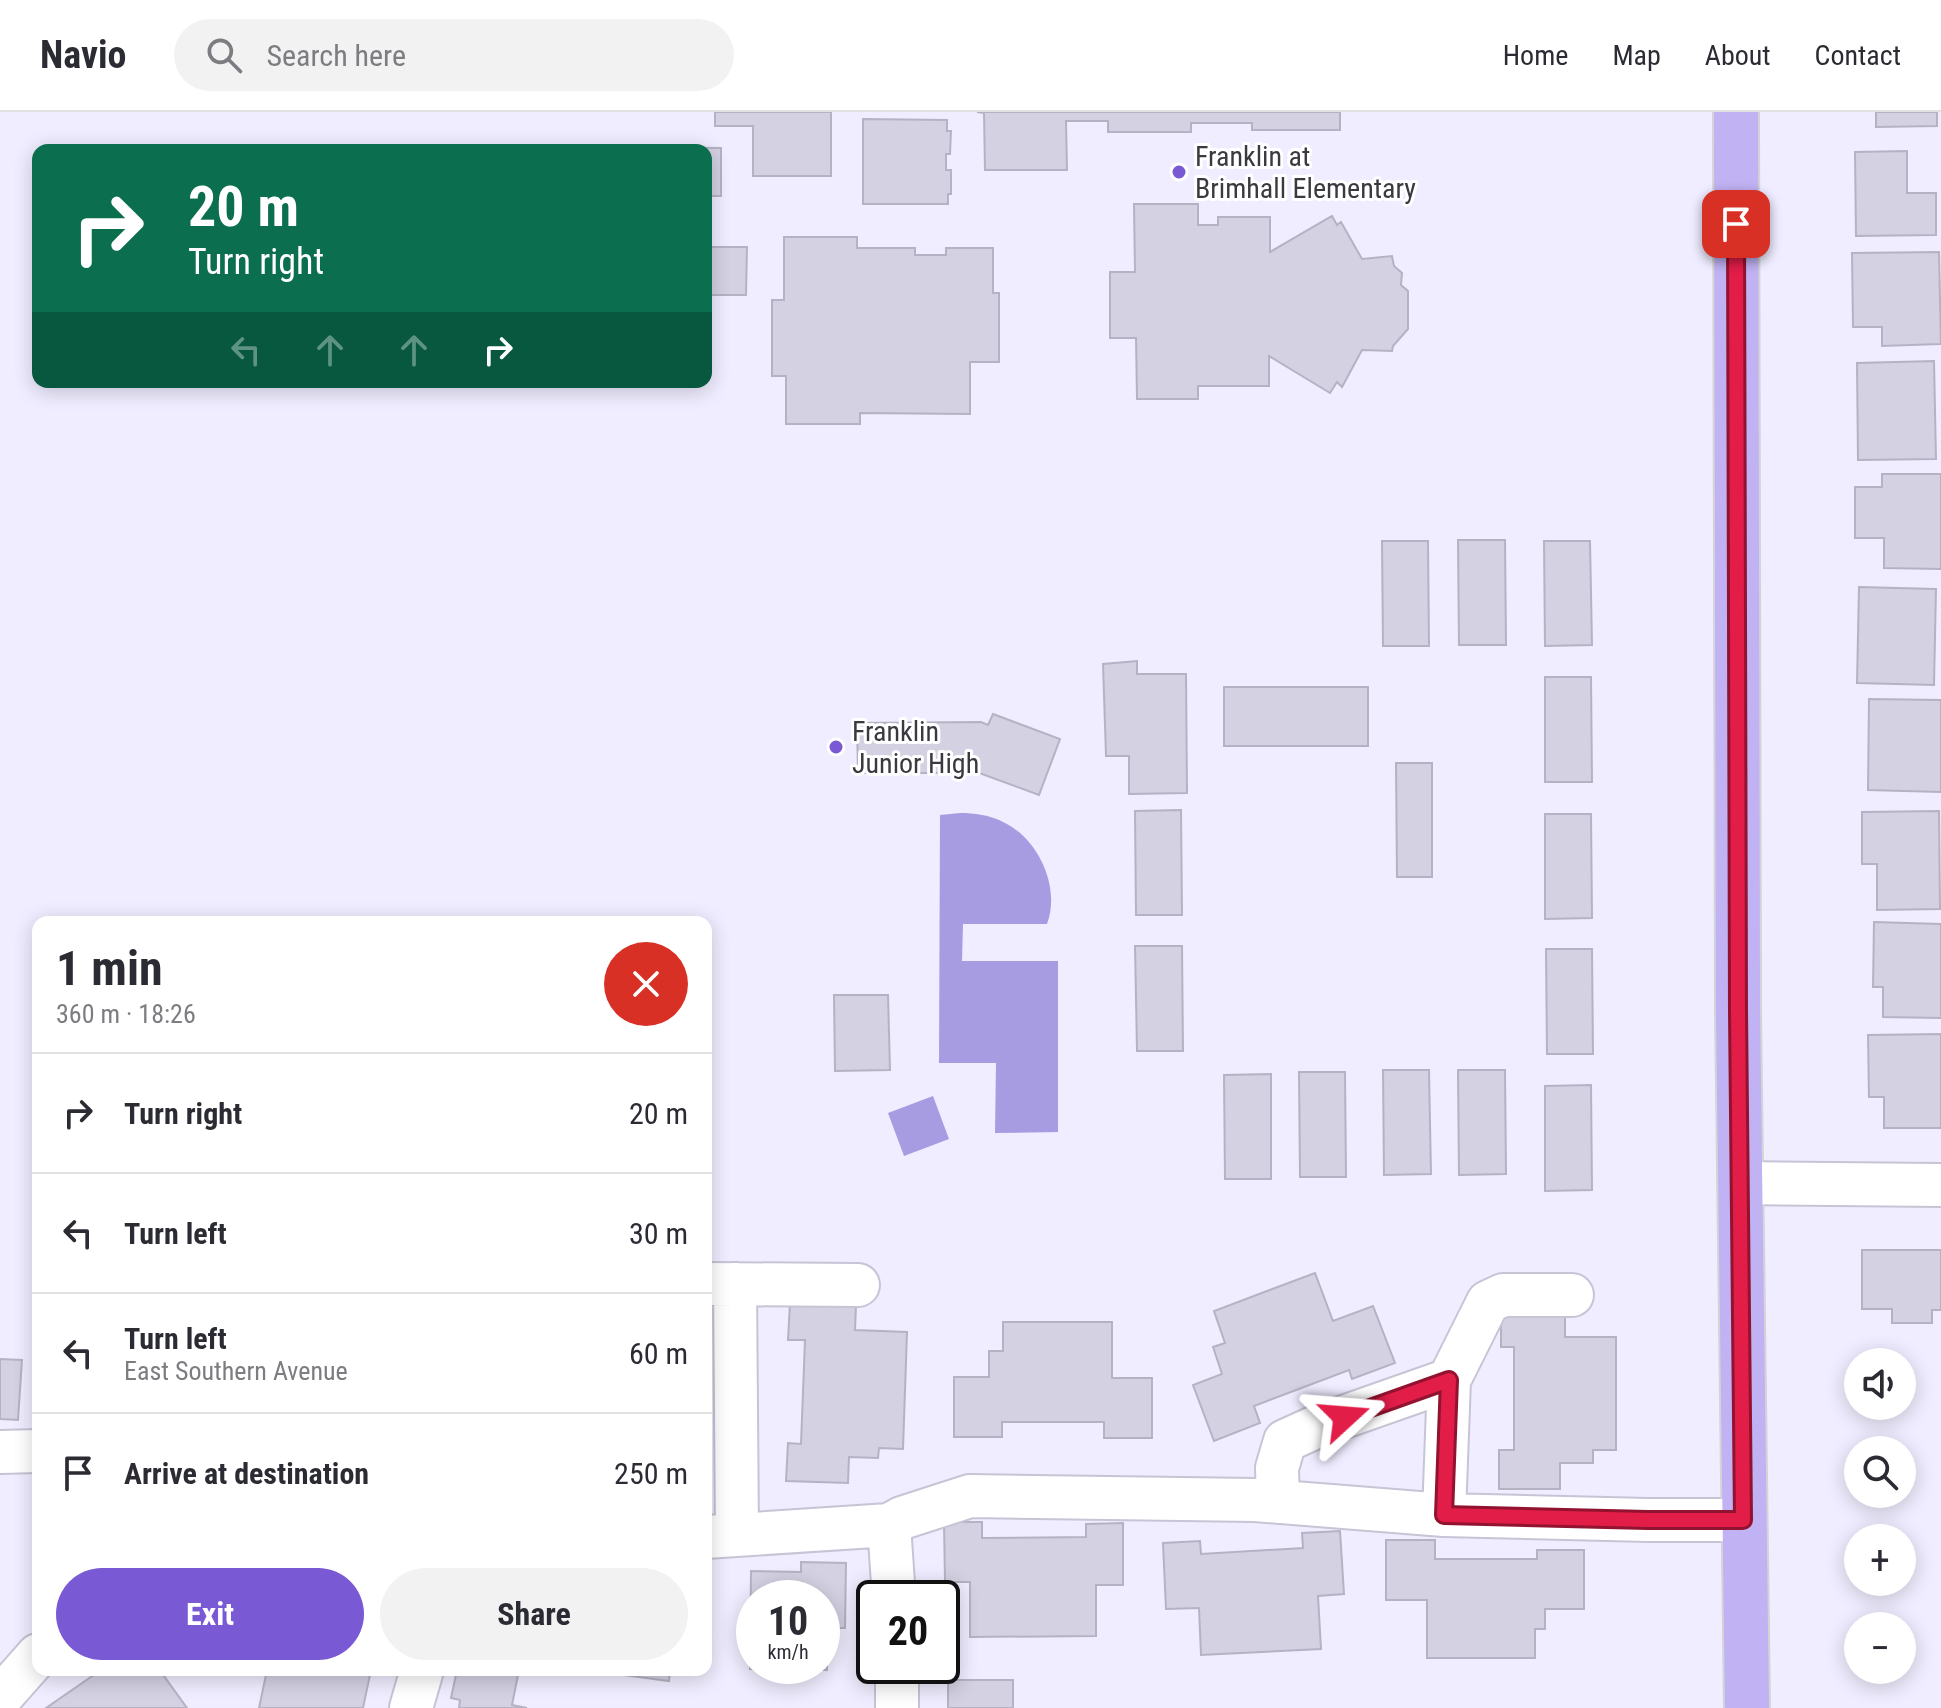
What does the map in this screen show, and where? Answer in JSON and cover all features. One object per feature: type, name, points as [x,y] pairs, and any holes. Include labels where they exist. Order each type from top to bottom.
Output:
[{"type":"main road","points":[[1736,112],[1738,1011],[1747,1708]]},
{"type":"street","points":[[1740,1183],[1941,1185]]},
{"type":"street","points":[[858,1285],[720,1284],[721,1536],[889,1525],[970,1496],[1255,1500],[1444,1515],[1743,1520]]},
{"type":"street","points":[[1444,1515],[1449,1380],[1488,1302],[1503,1295],[1572,1295]]},
{"type":"street","points":[[1278,1502],[1277,1468],[1285,1441],[1318,1426],[1449,1380]]},
{"type":"street","points":[[0,1452],[32,1451]]},
{"type":"street","points":[[889,1525],[893,1580]]},
{"type":"street","points":[[0,1698],[32,1662]]},
{"type":"street","points":[[411,1708],[420,1676]]},
{"type":"street","points":[[897,1684],[897,1708]]},
{"type":"shaded area","points":[[960,813],[993,818],[1016,829],[1036,852],[1048,880],[1051,910],[1047,924],[963,924],[962,961],[1058,961],[1058,1132],[995,1133],[996,1063],[939,1063],[940,815]]},
{"type":"shaded area","points":[[933,1096],[949,1139],[904,1156],[888,1113]]},
{"type":"building","points":[[715,112],[831,112],[831,176],[753,176],[753,126],[715,126]]},
{"type":"building","points":[[977,112],[1340,112],[1340,130],[1252,130],[1252,123],[1191,123],[1191,132],[1108,132],[1108,121],[1066,121],[1067,170],[985,170],[984,113]]},
{"type":"building","points":[[1876,112],[1937,112],[1937,126],[1876,127]]},
{"type":"building","points":[[863,119],[947,120],[947,131],[951,131],[950,154],[946,154],[946,170],[951,170],[948,204],[863,204]]},
{"type":"building","points":[[712,148],[721,148],[721,196],[712,196]]},
{"type":"building","points":[[1907,151],[1907,193],[1936,193],[1936,235],[1856,236],[1855,152]]},
{"type":"building","points":[[1134,204],[1198,204],[1198,225],[1218,225],[1218,217],[1270,217],[1270,252],[1332,216],[1337,225],[1341,222],[1362,259],[1392,256],[1394,266],[1402,273],[1401,285],[1408,291],[1408,329],[1392,351],[1362,350],[1342,387],[1337,382],[1330,393],[1269,356],[1269,386],[1198,386],[1198,399],[1137,399],[1136,338],[1110,338],[1110,272],[1135,272]]},
{"type":"building","points":[[784,237],[857,237],[857,248],[915,248],[915,255],[946,255],[946,248],[993,248],[993,293],[999,293],[999,362],[970,362],[970,414],[860,413],[860,424],[786,424],[786,376],[772,376],[772,300],[784,300]]},
{"type":"building","points":[[712,247],[747,247],[746,295],[712,295]]},
{"type":"building","points":[[1939,252],[1941,344],[1882,346],[1882,327],[1853,327],[1852,253]]},
{"type":"building","points":[[1934,361],[1936,459],[1858,460],[1857,363]]},
{"type":"building","points":[[1882,474],[1941,474],[1941,569],[1884,568],[1884,538],[1855,538],[1855,487],[1882,487]]},
{"type":"building","points":[[1458,540],[1505,540],[1506,645],[1459,645]]},
{"type":"building","points":[[1382,541],[1428,541],[1429,646],[1383,646]]},
{"type":"building","points":[[1544,541],[1590,541],[1592,645],[1545,646]]},
{"type":"building","points":[[1859,587],[1936,589],[1934,685],[1857,683]]},
{"type":"building","points":[[1137,661],[1137,674],[1186,674],[1187,793],[1129,794],[1129,756],[1106,756],[1103,664]]},
{"type":"building","points":[[1545,677],[1591,677],[1592,782],[1545,782]]},
{"type":"building","points":[[1224,687],[1368,687],[1368,746],[1224,746]]},
{"type":"building","points":[[1869,699],[1941,700],[1941,792],[1868,790]]},
{"type":"building","points":[[993,714],[1060,739],[1039,795],[963,767],[963,773],[858,773],[857,723],[981,722],[988,725]]},
{"type":"building","points":[[1396,763],[1432,763],[1432,877],[1397,877]]},
{"type":"building","points":[[1181,810],[1182,915],[1136,915],[1135,811]]},
{"type":"building","points":[[1939,811],[1940,909],[1877,910],[1877,864],[1862,864],[1862,812]]},
{"type":"building","points":[[1545,814],[1591,814],[1592,918],[1545,919]]},
{"type":"building","points":[[1874,922],[1941,924],[1941,1018],[1883,1017],[1883,987],[1873,987]]},
{"type":"building","points":[[1135,946],[1182,946],[1183,1051],[1137,1051]]},
{"type":"building","points":[[1546,949],[1592,949],[1593,1054],[1547,1054]]},
{"type":"building","points":[[834,995],[888,995],[890,1070],[835,1071]]},
{"type":"building","points":[[1941,1034],[1941,1128],[1884,1128],[1884,1097],[1869,1097],[1868,1035]]},
{"type":"building","points":[[1383,1070],[1429,1070],[1431,1174],[1384,1175]]},
{"type":"building","points":[[1458,1070],[1505,1070],[1506,1174],[1459,1175]]},
{"type":"building","points":[[1299,1072],[1345,1072],[1346,1177],[1300,1177]]},
{"type":"building","points":[[1271,1074],[1271,1179],[1225,1179],[1224,1075]]},
{"type":"building","points":[[1591,1085],[1592,1190],[1545,1191],[1545,1086]]},
{"type":"building","points":[[1862,1250],[1941,1250],[1941,1310],[1932,1310],[1932,1323],[1892,1323],[1892,1309],[1862,1309]]},
{"type":"building","points":[[1315,1273],[1333,1321],[1373,1306],[1395,1363],[1352,1379],[1349,1370],[1254,1406],[1260,1423],[1214,1441],[1193,1385],[1222,1374],[1213,1347],[1225,1343],[1214,1311]]},
{"type":"building","points":[[790,1303],[856,1305],[855,1330],[907,1332],[903,1449],[879,1448],[878,1458],[849,1457],[848,1483],[786,1481],[788,1443],[801,1444],[805,1340],[788,1340]]},
{"type":"building","points":[[1501,1311],[1565,1311],[1565,1337],[1616,1337],[1616,1450],[1593,1450],[1593,1463],[1560,1463],[1560,1489],[1499,1489],[1499,1450],[1514,1450],[1514,1347],[1501,1347]]},
{"type":"building","points":[[1003,1322],[1112,1322],[1112,1378],[1152,1378],[1152,1438],[1104,1438],[1104,1422],[1002,1422],[1002,1437],[954,1437],[954,1377],[989,1377],[989,1351],[1003,1351]]},
{"type":"building","points":[[0,1359],[22,1360],[18,1420],[0,1419]]},
{"type":"building","points":[[944,1522],[982,1522],[982,1538],[1086,1537],[1086,1524],[1123,1523],[1123,1585],[1096,1585],[1096,1636],[970,1637],[970,1582],[945,1580]]},
{"type":"building","points":[[1340,1531],[1344,1594],[1318,1596],[1321,1649],[1201,1655],[1199,1608],[1166,1609],[1163,1543],[1200,1541],[1201,1554],[1303,1548],[1302,1533]]},
{"type":"building","points":[[1386,1540],[1435,1540],[1435,1559],[1537,1559],[1537,1550],[1584,1550],[1584,1609],[1545,1609],[1545,1629],[1535,1629],[1535,1658],[1427,1658],[1427,1600],[1386,1600]]},
{"type":"building","points":[[801,1562],[846,1563],[845,1628],[840,1628],[840,1580],[751,1580],[751,1571],[801,1572]]},
{"type":"building","points":[[92,1676],[164,1676],[187,1708],[46,1708]]},
{"type":"building","points":[[266,1676],[370,1676],[363,1708],[259,1708]]},
{"type":"building","points":[[456,1676],[518,1676],[512,1705],[527,1708],[459,1708],[460,1700],[451,1698]]},
{"type":"building","points":[[632,1676],[669,1676],[669,1681]]},
{"type":"building","points":[[960,1680],[1013,1680],[1013,1708],[948,1708],[948,1684],[960,1684]]},
{"type":"place","name":"Franklin at Brimhall Elementary","points":[[1179,172]]},
{"type":"place","name":"Franklin Junior High","points":[[836,747]]},
{"type":"route","points":[[1345,1417],[1449,1380],[1444,1515],[1743,1520],[1736,224]]}]
